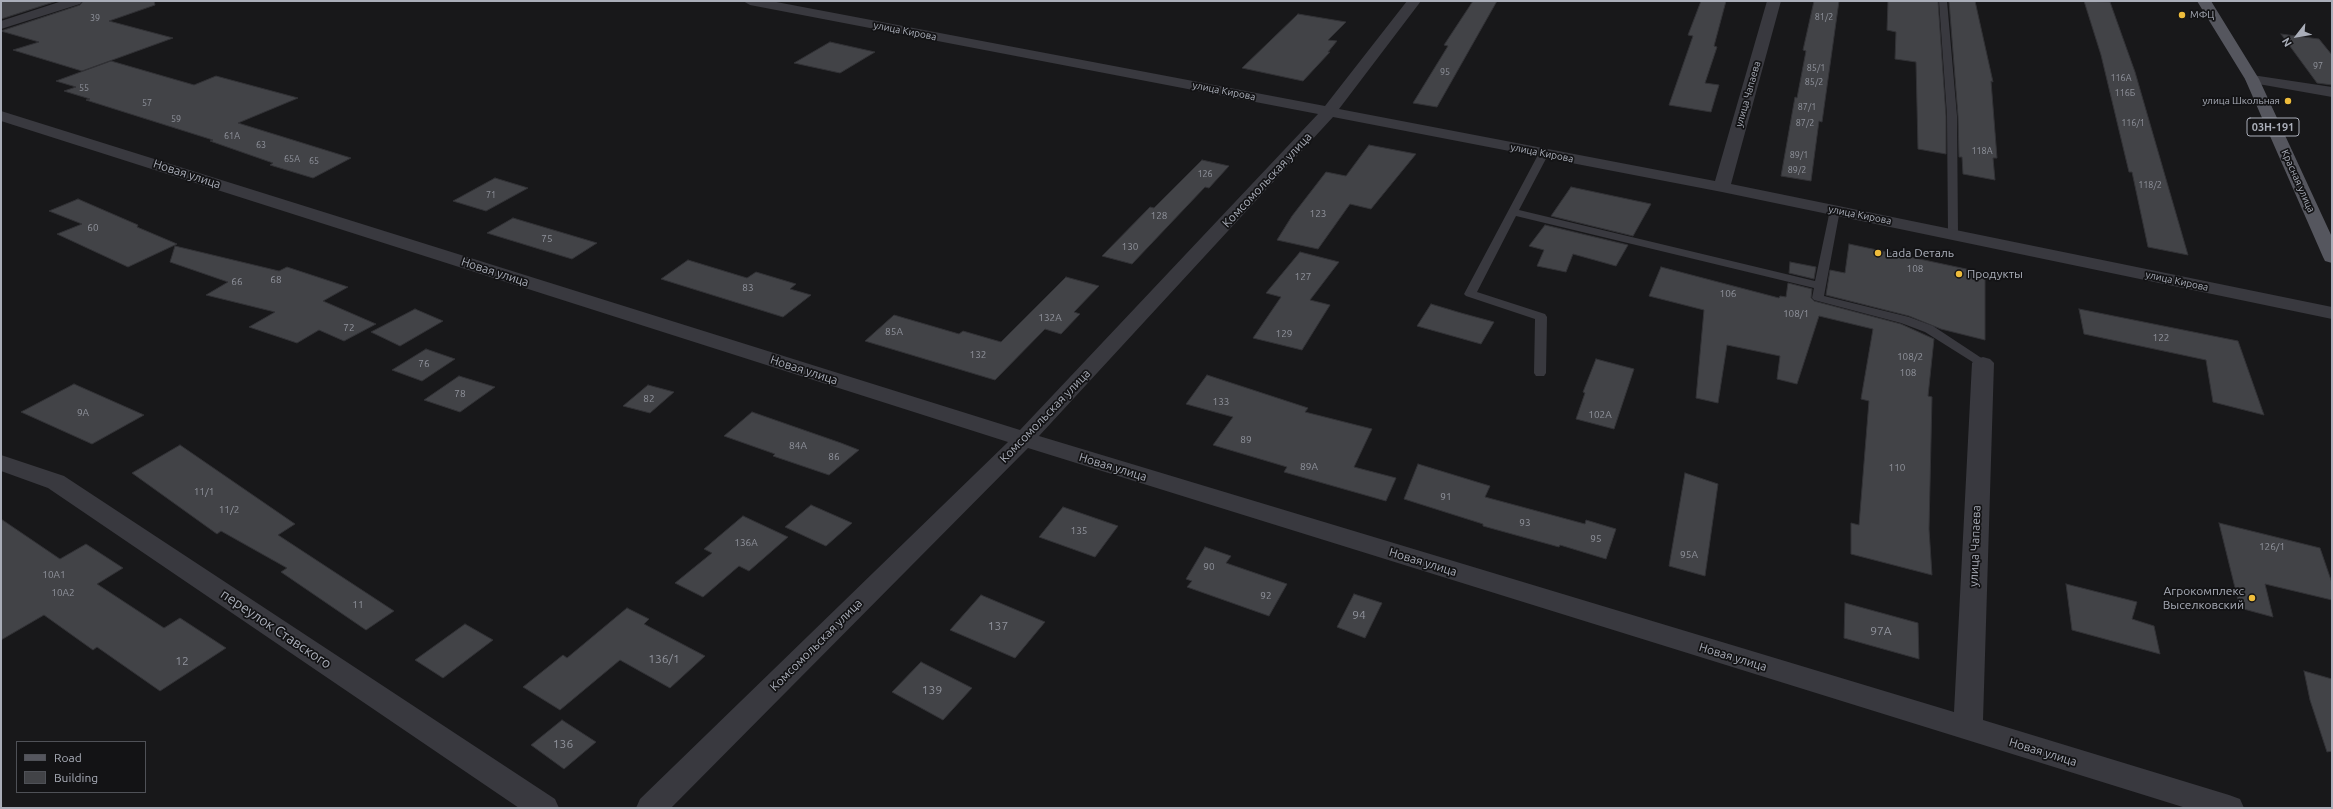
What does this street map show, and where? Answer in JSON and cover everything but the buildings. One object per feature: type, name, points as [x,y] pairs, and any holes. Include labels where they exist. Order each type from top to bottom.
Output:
[{"type":"main road","name":"Красная улица","points":[[2204,1],[2252,79],[2332,257]]},
{"type":"street","points":[[1,25],[75,1]]},
{"type":"street","name":"улица Кирова","points":[[750,1],[1722,187],[2332,313]]},
{"type":"street","name":"Комсомольская улица","points":[[651,808],[1024,439],[1330,111],[1414,1]]},
{"type":"street","name":"улица Чапаева","points":[[1722,187],[1774,1]]},
{"type":"street","points":[[2252,79],[2332,92]]},
{"type":"street","name":"Новая улица","points":[[1,116],[1024,439],[2229,808]]},
{"type":"street","name":"улица Чапаева","points":[[1968,729],[1983,363]]},
{"type":"street","name":"переулок Ставского","points":[[1,463],[56,482],[544,808]]},
{"type":"lane","points":[[1944,1],[1952,116],[1953,234]]},
{"type":"lane","points":[[1540,373],[1541,317],[1470,294],[1544,153]]},
{"type":"lane","points":[[1835,210],[1818,298],[1905,320],[1929,329],[1983,363]]},
{"type":"lane","points":[[1514,212],[1820,286]]},
{"type":"place","name":"МФЦ","points":[[2182,15]]},
{"type":"place","name":"улица Школьная","points":[[2288,101]]},
{"type":"place","name":"Lada Dеталь","points":[[1878,253]]},
{"type":"place","name":"Продукты","points":[[1959,274]]},
{"type":"place","name":"Агрокомплекс Выселковский","points":[[2252,598]]}]
